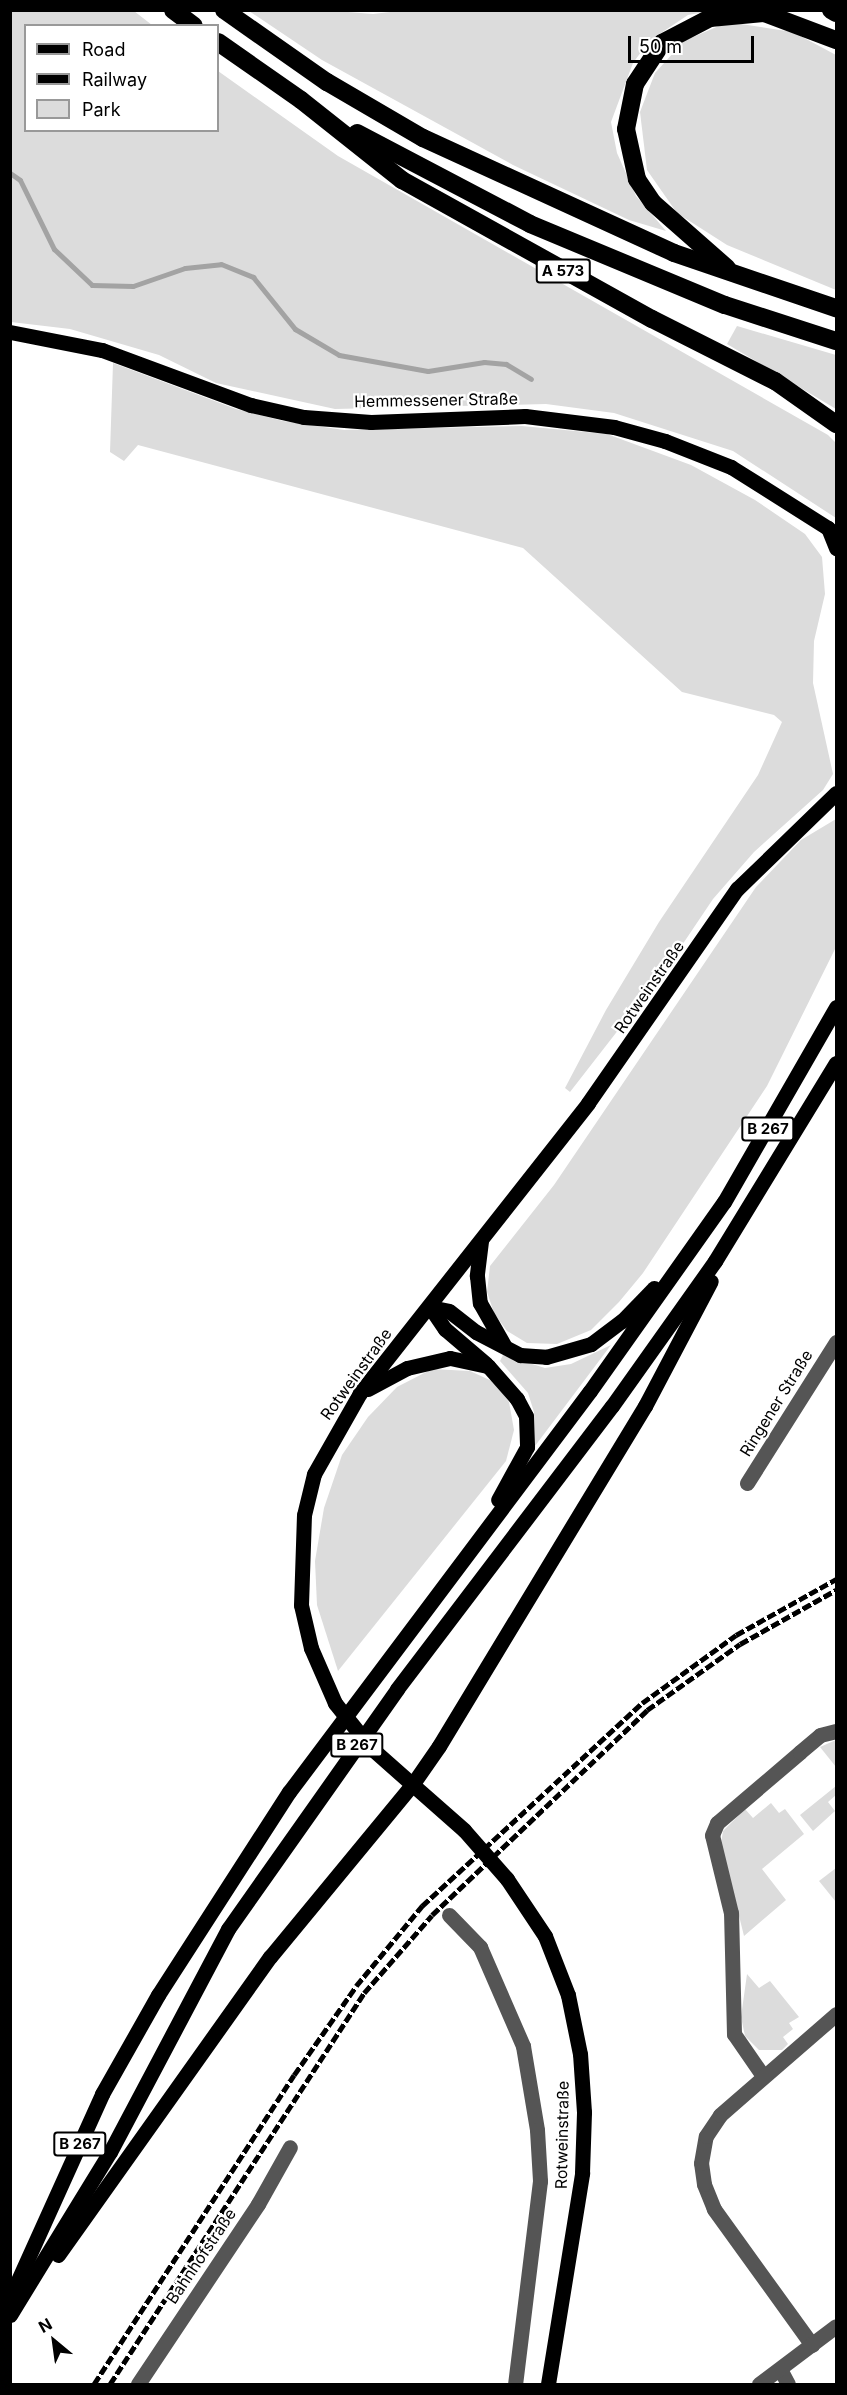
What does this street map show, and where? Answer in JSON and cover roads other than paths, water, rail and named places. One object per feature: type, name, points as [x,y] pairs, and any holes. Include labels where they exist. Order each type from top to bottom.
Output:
[{"type":"highway","points":[[173,10],[191,24]]},
{"type":"highway","points":[[224,10],[327,82],[423,138],[545,197],[674,253],[837,308]]},
{"type":"highway","points":[[831,10],[837,13]]},
{"type":"highway","points":[[738,276],[661,211],[637,180],[626,129],[635,84],[662,43],[710,18],[764,13],[837,40]]},
{"type":"highway","name":"A 573","points":[[219,43],[301,100],[402,180],[652,319],[775,381],[837,424]]},
{"type":"highway","name":"A 573","points":[[301,100],[414,166],[530,224],[725,305],[837,341]]},
{"type":"main road","name":"Hemmessener Straße","points":[[10,332],[102,350],[251,405],[304,417],[371,422],[525,416],[614,427],[665,441],[731,467],[832,529],[837,548]]},
{"type":"main road","name":"Rotweinstraße","points":[[548,2385],[582,2173],[584,2112],[580,2054],[568,1995],[545,1936],[507,1879],[464,1830],[412,1785],[350,1726],[324,1678],[300,1605],[304,1515],[314,1474],[360,1393],[481,1242],[602,1084],[737,889],[837,793]]},
{"type":"main road","points":[[816,815],[837,806]]},
{"type":"main road","name":"B 267","points":[[10,2298],[102,2094],[158,1995],[289,1792],[693,1247],[789,1094],[837,1007]]},
{"type":"main road","name":"B 267","points":[[10,2315],[110,2152],[228,1929],[397,1689],[612,1406],[746,1214],[837,1063]]},
{"type":"main road","points":[[412,1785],[439,1746],[645,1406],[746,1214]]},
{"type":"main road","points":[[481,1242],[477,1276],[480,1303],[505,1348]]},
{"type":"main road","name":"B 267","points":[[430,1306],[449,1311],[505,1348],[520,1355],[546,1357],[591,1344],[622,1321],[693,1247]]},
{"type":"main road","points":[[430,1306],[445,1329],[488,1366]]},
{"type":"main road","points":[[360,1393],[418,1365],[450,1358],[488,1366]]},
{"type":"main road","name":"B 267","points":[[473,1545],[527,1447],[526,1416],[517,1399],[488,1366]]},
{"type":"main road","name":"B 267","points":[[10,2322],[270,1957],[412,1785]]},
{"type":"street","name":"Ringener Straße","points":[[747,1483],[837,1342]]},
{"type":"street","points":[[762,2076],[734,2034],[731,1913],[712,1835],[717,1823],[800,1752],[820,1736],[837,1731]]},
{"type":"street","name":"Rotweinstraße","points":[[449,1915],[480,1947],[523,2046],[537,2130],[540,2181],[515,2385]]},
{"type":"street","points":[[812,2345],[714,2209],[704,2184],[701,2163],[705,2136],[720,2115],[762,2076],[837,2014]]},
{"type":"street","name":"Bahnhofstraße","points":[[138,2385],[258,2204],[290,2147]]},
{"type":"street","points":[[759,2385],[837,2326]]},
{"type":"street","points":[[780,2369],[788,2385]]},
{"type":"waterway","points":[[10,173],[20,180],[54,249],[92,285],[133,286],[185,268],[221,264],[253,277],[295,329],[339,355],[428,371],[484,362],[506,364],[531,379]]},
{"type":"railway","points":[[94,2384],[294,2075],[356,1986],[422,1906],[642,1703],[736,1635],[836,1579]]},
{"type":"railway","points":[[110,2384],[364,1993],[432,1915],[647,1710],[740,1644],[836,1590]]}]
